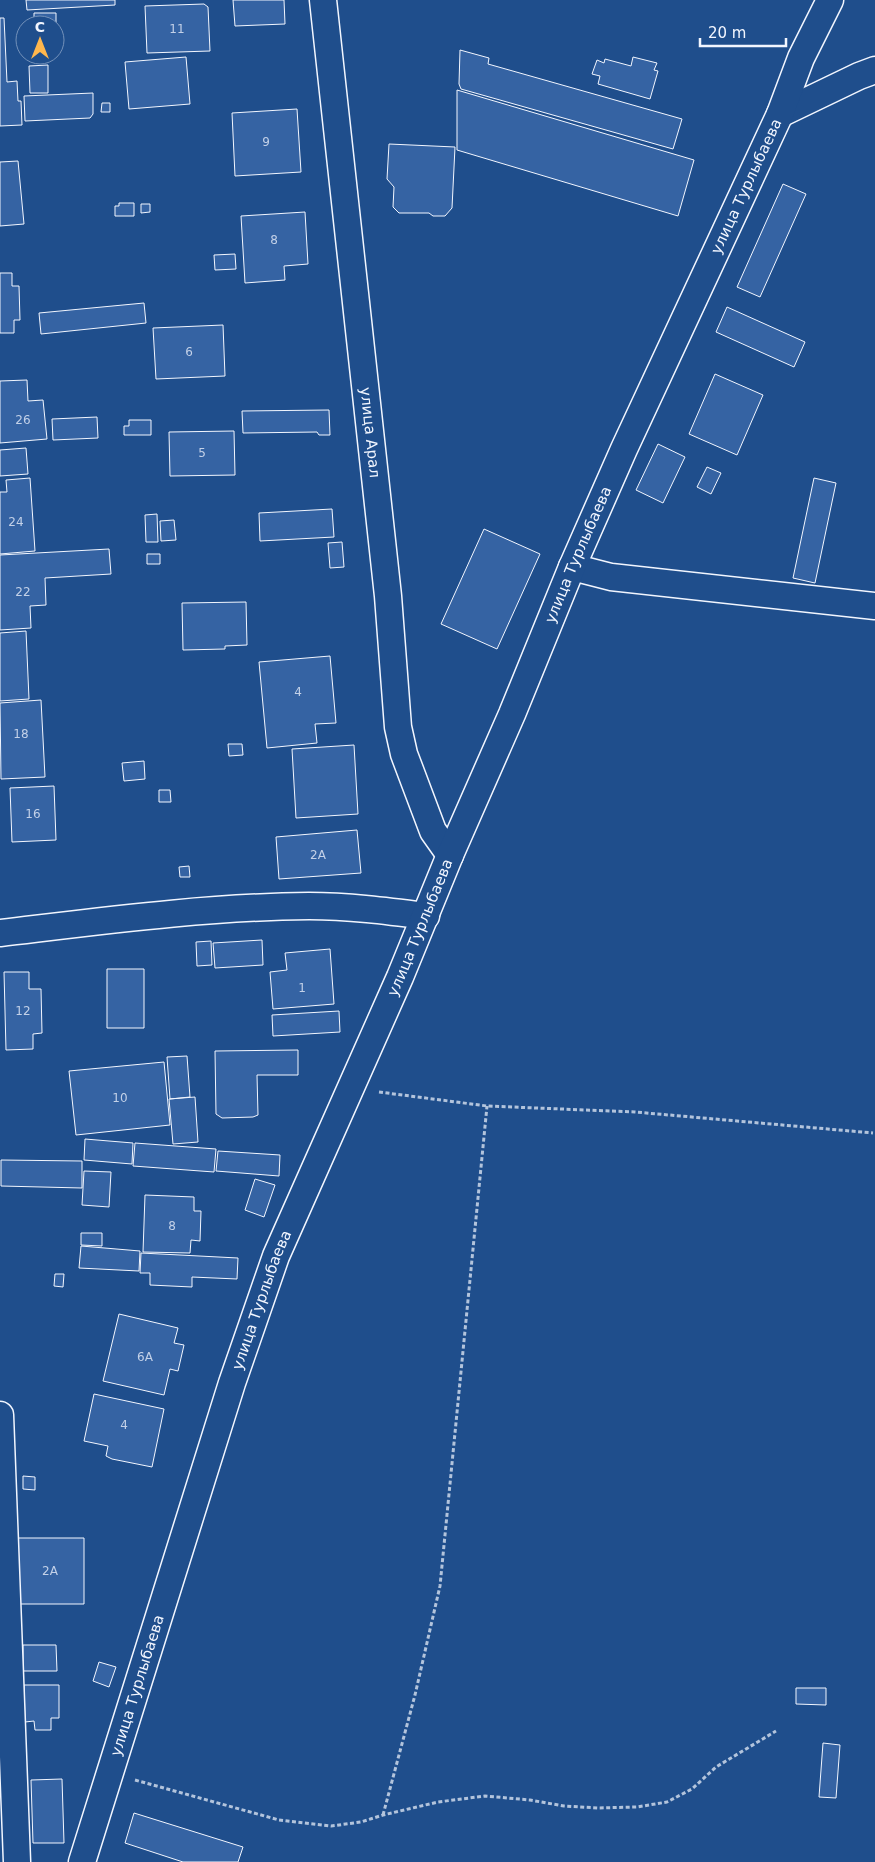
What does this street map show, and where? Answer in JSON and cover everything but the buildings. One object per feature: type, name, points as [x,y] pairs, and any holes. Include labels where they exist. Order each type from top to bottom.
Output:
[{"type":"street","name":"улица Арал","points":[[323,0],[386,576],[398,727],[404,754],[433,831],[450,855]]},
{"type":"street","points":[[780,114],[801,58],[830,0]]},
{"type":"street","name":"улица Турлыбаева","points":[[82,1862],[232,1383],[276,1256],[426,916],[572,567],[624,449],[780,114],[875,70]]},
{"type":"street","points":[[572,567],[611,577],[875,606]]},
{"type":"street","points":[[0,932],[146,916],[310,906],[373,909],[426,916]]},
{"type":"street","points":[[0,1415],[17,1862]]},
{"type":"path","points":[[351,1088],[487,1106],[634,1112],[873,1133]]},
{"type":"path","points":[[383,1815],[415,1695],[440,1586],[487,1106]]},
{"type":"path","points":[[111,1773],[279,1820],[331,1826],[361,1822],[438,1802],[486,1796],[530,1800],[564,1806],[598,1808],[637,1807],[667,1802],[692,1789],[716,1766],[776,1731]]}]
